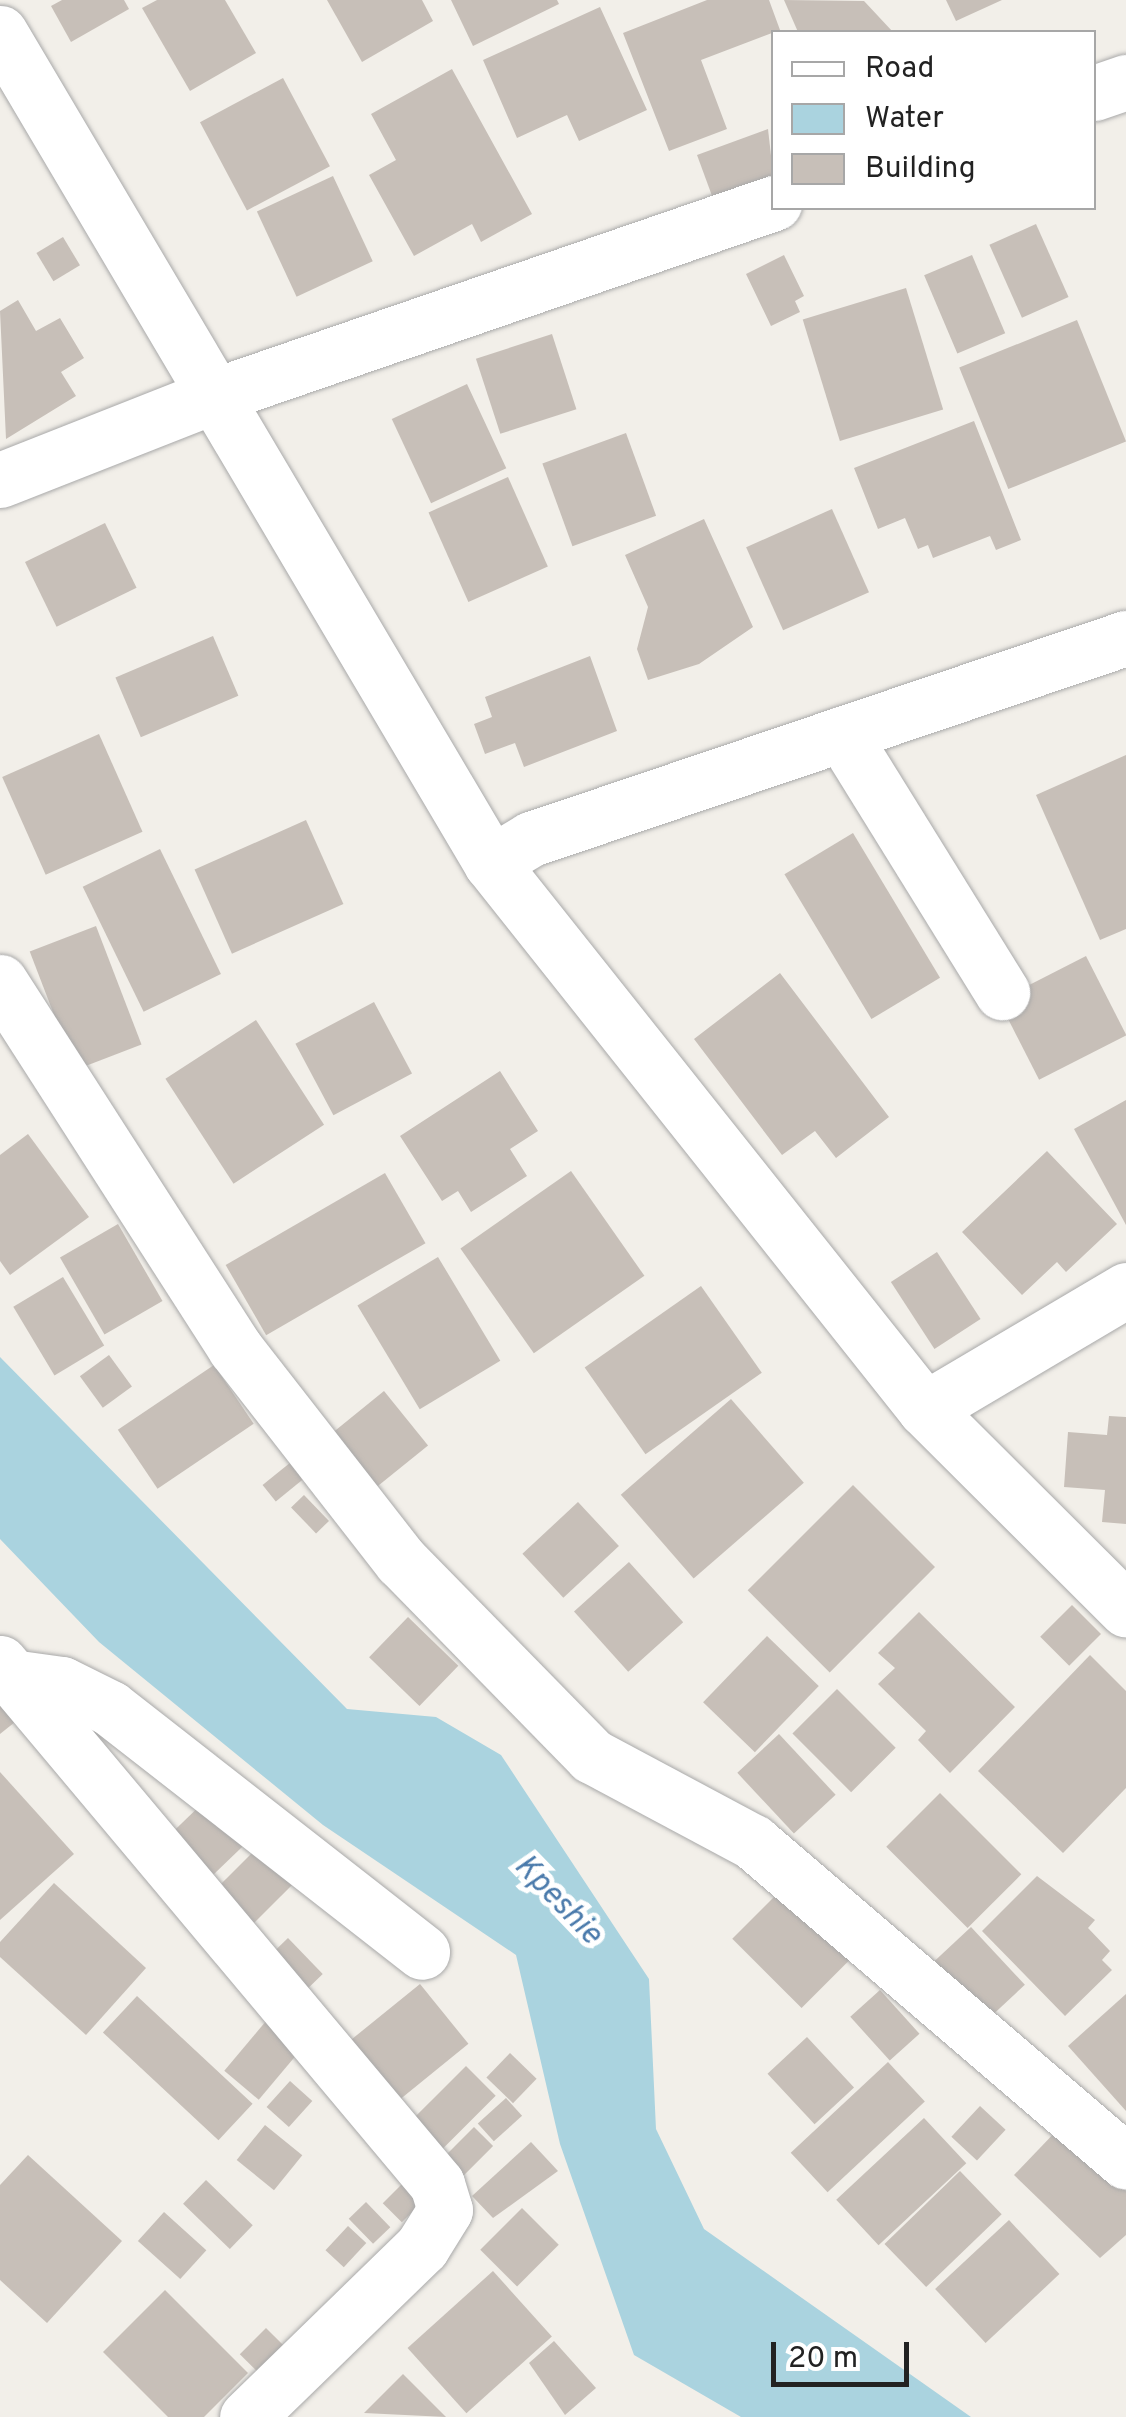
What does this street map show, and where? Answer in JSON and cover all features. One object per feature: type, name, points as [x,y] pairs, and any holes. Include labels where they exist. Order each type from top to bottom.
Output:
[{"type":"street","points":[[0,33],[208,398],[491,863],[924,1409],[1126,1609]]},
{"type":"street","points":[[1096,92],[1126,82]]},
{"type":"street","points":[[0,480],[208,398],[771,204]]},
{"type":"street","points":[[491,863],[531,839],[1126,638]]},
{"type":"street","points":[[842,734],[1002,992]]},
{"type":"street","points":[[0,982],[235,1348],[400,1562],[592,1756],[753,1842],[1126,2162]]},
{"type":"street","points":[[924,1409],[1126,1290]]},
{"type":"street","points":[[6,1670],[62,1684],[110,1708],[422,1952]]},
{"type":"street","points":[[6,1670],[376,2106],[441,2197],[445,2210],[422,2247],[247,2417]]},
{"type":"water","name":"Kpeshie","points":[[0,1357],[347,1709],[436,1717],[501,1755],[649,1979],[656,2129],[704,2229],[971,2417],[741,2417],[634,2355],[560,2144],[516,1955],[323,1825],[99,1642],[0,1539]]},
{"type":"building","points":[[62,0],[124,0],[129,9],[71,42],[51,6]]},
{"type":"building","points":[[157,0],[225,0],[256,53],[190,91],[142,8]]},
{"type":"building","points":[[327,0],[422,0],[433,21],[362,62]]},
{"type":"building","points":[[451,0],[557,0],[559,4],[473,46]]},
{"type":"building","points":[[707,0],[769,0],[780,30],[771,30],[771,33],[701,60],[727,129],[669,151],[623,33]]},
{"type":"building","points":[[784,0],[864,1],[891,30],[797,30]]},
{"type":"building","points":[[946,0],[1002,0],[956,21]]},
{"type":"building","points":[[600,7],[647,110],[579,141],[567,115],[517,138],[483,60]]},
{"type":"building","points":[[452,69],[532,214],[481,242],[472,224],[414,256],[369,175],[396,160],[371,114]]},
{"type":"building","points":[[283,78],[330,166],[247,210],[200,122]]},
{"type":"building","points":[[768,129],[771,183],[715,204],[697,155]]},
{"type":"building","points":[[333,176],[373,261],[297,297],[257,211]]},
{"type":"building","points":[[1036,224],[1069,297],[1022,318],[989,245]]},
{"type":"building","points":[[63,237],[80,265],[53,281],[36,253]]},
{"type":"building","points":[[784,255],[804,296],[795,301],[800,312],[771,326],[746,274]]},
{"type":"building","points":[[972,255],[1005,333],[957,354],[924,275]]},
{"type":"building","points":[[906,288],[943,409],[840,441],[803,320]]},
{"type":"building","points":[[18,300],[36,331],[60,318],[84,358],[61,372],[76,396],[6,439],[0,311]]},
{"type":"building","points":[[1077,320],[1126,441],[1008,489],[959,368]]},
{"type":"building","points":[[552,334],[576,409],[500,434],[476,359]]},
{"type":"building","points":[[467,384],[506,468],[431,503],[392,419]]},
{"type":"building","points":[[974,421],[1021,540],[996,550],[990,536],[933,558],[928,545],[918,549],[905,518],[878,529],[854,468]]},
{"type":"building","points":[[626,433],[656,516],[572,546],[542,463]]},
{"type":"building","points":[[508,477],[548,567],[468,602],[429,512]]},
{"type":"building","points":[[832,509],[869,592],[783,630],[746,547]]},
{"type":"building","points":[[704,519],[753,627],[699,664],[648,680],[637,649],[648,607],[625,555]]},
{"type":"building","points":[[105,523],[137,588],[57,627],[25,562]]},
{"type":"building","points":[[213,636],[238,696],[141,737],[115,677]]},
{"type":"building","points":[[590,656],[617,731],[524,767],[515,743],[485,754],[474,724],[492,717],[485,697]]},
{"type":"building","points":[[99,734],[143,832],[46,875],[2,777]]},
{"type":"building","points":[[1126,755],[1126,929],[1100,940],[1036,795]]},
{"type":"building","points":[[306,820],[343,904],[232,954],[195,870]]},
{"type":"building","points":[[853,833],[940,978],[871,1019],[784,874]]},
{"type":"building","points":[[160,849],[221,974],[144,1012],[83,887]]},
{"type":"building","points":[[96,926],[142,1045],[75,1070],[30,951]]},
{"type":"building","points":[[1086,956],[1126,1036],[1039,1080],[999,1000]]},
{"type":"building","points":[[780,973],[889,1117],[836,1158],[815,1131],[782,1155],[694,1039]]},
{"type":"building","points":[[374,1002],[412,1074],[333,1115],[295,1044]]},
{"type":"building","points":[[256,1020],[324,1125],[234,1184],[165,1079]]},
{"type":"building","points":[[500,1071],[538,1131],[510,1149],[527,1176],[471,1212],[458,1191],[442,1201],[400,1136]]},
{"type":"building","points":[[1126,1100],[1126,1225],[1074,1129]]},
{"type":"building","points":[[28,1134],[89,1217],[10,1275],[0,1261],[0,1155]]},
{"type":"building","points":[[1047,1151],[1117,1224],[1066,1272],[1057,1262],[1022,1295],[962,1232]]},
{"type":"building","points":[[571,1171],[644,1276],[534,1353],[460,1248]]},
{"type":"building","points":[[385,1173],[426,1243],[266,1335],[226,1265]]},
{"type":"building","points":[[118,1224],[162,1301],[104,1335],[60,1258]]},
{"type":"building","points":[[937,1252],[981,1319],[934,1349],[891,1282]]},
{"type":"building","points":[[438,1257],[500,1361],[420,1409],[357,1305]]},
{"type":"building","points":[[63,1277],[104,1346],[54,1375],[13,1307]]},
{"type":"building","points":[[701,1286],[762,1373],[645,1454],[585,1367]]},
{"type":"building","points":[[109,1355],[132,1387],[103,1408],[80,1376]]},
{"type":"building","points":[[214,1365],[254,1424],[158,1489],[118,1430]]},
{"type":"building","points":[[384,1391],[428,1445],[378,1486],[333,1432]]},
{"type":"building","points":[[731,1399],[804,1483],[694,1579],[621,1495]]},
{"type":"building","points":[[1109,1416],[1126,1417],[1126,1524],[1102,1522],[1105,1490],[1064,1487],[1068,1432],[1107,1435]]},
{"type":"building","points":[[296,1458],[309,1474],[276,1501],[263,1485]]},
{"type":"building","points":[[853,1485],[935,1567],[830,1672],[748,1590]]},
{"type":"building","points":[[304,1495],[329,1521],[316,1533],[291,1508]]},
{"type":"building","points":[[578,1502],[619,1546],[563,1598],[522,1554]]},
{"type":"building","points":[[629,1562],[683,1622],[628,1672],[574,1612]]},
{"type":"building","points":[[1072,1605],[1101,1634],[1069,1666],[1040,1637]]},
{"type":"building","points":[[919,1612],[1015,1707],[950,1773],[918,1740],[926,1731],[878,1684],[895,1668],[878,1653]]},
{"type":"building","points":[[408,1617],[458,1666],[419,1706],[369,1657]]},
{"type":"building","points":[[767,1636],[819,1686],[755,1752],[703,1702]]},
{"type":"building","points":[[1090,1655],[1126,1691],[1126,1788],[1063,1853],[978,1771]]},
{"type":"building","points":[[837,1689],[896,1748],[851,1792],[792,1734]]},
{"type":"building","points":[[0,1703],[15,1722],[0,1734]]},
{"type":"building","points":[[779,1734],[836,1795],[794,1834],[737,1773]]},
{"type":"building","points":[[0,1772],[74,1854],[0,1920]]},
{"type":"building","points":[[940,1793],[1021,1874],[968,1928],[886,1847]]},
{"type":"building","points":[[212,1794],[253,1836],[203,1884],[162,1842]]},
{"type":"building","points":[[265,1840],[301,1876],[248,1929],[212,1893]]},
{"type":"building","points":[[1037,1876],[1095,1920],[1088,1928],[1110,1951],[1102,1960],[1112,1970],[1065,2016],[982,1931]]},
{"type":"building","points":[[54,1883],[146,1968],[86,2035],[0,1957],[0,1942]]},
{"type":"building","points":[[786,1885],[855,1954],[802,2008],[732,1939]]},
{"type":"building","points":[[971,1927],[1025,1985],[987,2020],[933,1962]]},
{"type":"building","points":[[288,1938],[323,1974],[300,1996],[265,1960]]},
{"type":"building","points":[[420,1984],[468,2044],[393,2105],[345,2045]]},
{"type":"building","points":[[880,1990],[919,2034],[890,2061],[850,2017]]},
{"type":"building","points":[[1126,1994],[1126,2111],[1068,2046]]},
{"type":"building","points":[[137,1996],[253,2104],[218,2140],[103,2033]]},
{"type":"building","points":[[277,2008],[311,2037],[259,2100],[224,2071]]},
{"type":"building","points":[[807,2037],[854,2087],[815,2124],[768,2074]]},
{"type":"building","points":[[510,2053],[537,2079],[513,2103],[486,2077]]},
{"type":"building","points":[[888,2062],[925,2101],[828,2192],[791,2153]]},
{"type":"building","points":[[466,2066],[496,2096],[443,2149],[413,2119]]},
{"type":"building","points":[[290,2081],[312,2101],[289,2127],[267,2107]]},
{"type":"building","points":[[506,2098],[522,2116],[494,2141],[478,2123]]},
{"type":"building","points":[[980,2106],[1006,2130],[977,2161],[951,2137]]},
{"type":"building","points":[[924,2118],[966,2163],[879,2245],[836,2200]]},
{"type":"building","points":[[265,2125],[302,2155],[274,2190],[237,2160]]},
{"type":"building","points":[[1061,2126],[1126,2191],[1126,2235],[1100,2258],[1014,2175]]},
{"type":"building","points":[[474,2127],[493,2146],[463,2176],[444,2157]]},
{"type":"building","points":[[531,2142],[558,2171],[493,2218],[472,2196]]},
{"type":"building","points":[[28,2155],[122,2241],[47,2323],[0,2280],[0,2185]]},
{"type":"building","points":[[416,2170],[435,2189],[402,2222],[383,2203]]},
{"type":"building","points":[[960,2171],[1002,2214],[926,2287],[884,2244]]},
{"type":"building","points":[[206,2180],[253,2225],[230,2249],[183,2204]]},
{"type":"building","points":[[366,2202],[390,2227],[373,2244],[349,2219]]},
{"type":"building","points":[[522,2208],[559,2245],[517,2286],[480,2250]]},
{"type":"building","points":[[164,2212],[206,2250],[180,2279],[138,2241]]},
{"type":"building","points":[[1009,2220],[1059,2274],[986,2343],[935,2289]]},
{"type":"building","points":[[348,2226],[366,2243],[344,2267],[325,2250]]},
{"type":"building","points":[[493,2271],[552,2336],[466,2413],[408,2348]]},
{"type":"building","points":[[165,2290],[248,2373],[204,2417],[168,2417],[103,2352]]},
{"type":"building","points":[[266,2328],[285,2347],[259,2373],[240,2354]]},
{"type":"building","points":[[554,2341],[596,2388],[565,2415],[529,2363]]},
{"type":"building","points":[[403,2374],[446,2417],[364,2413]]}]
